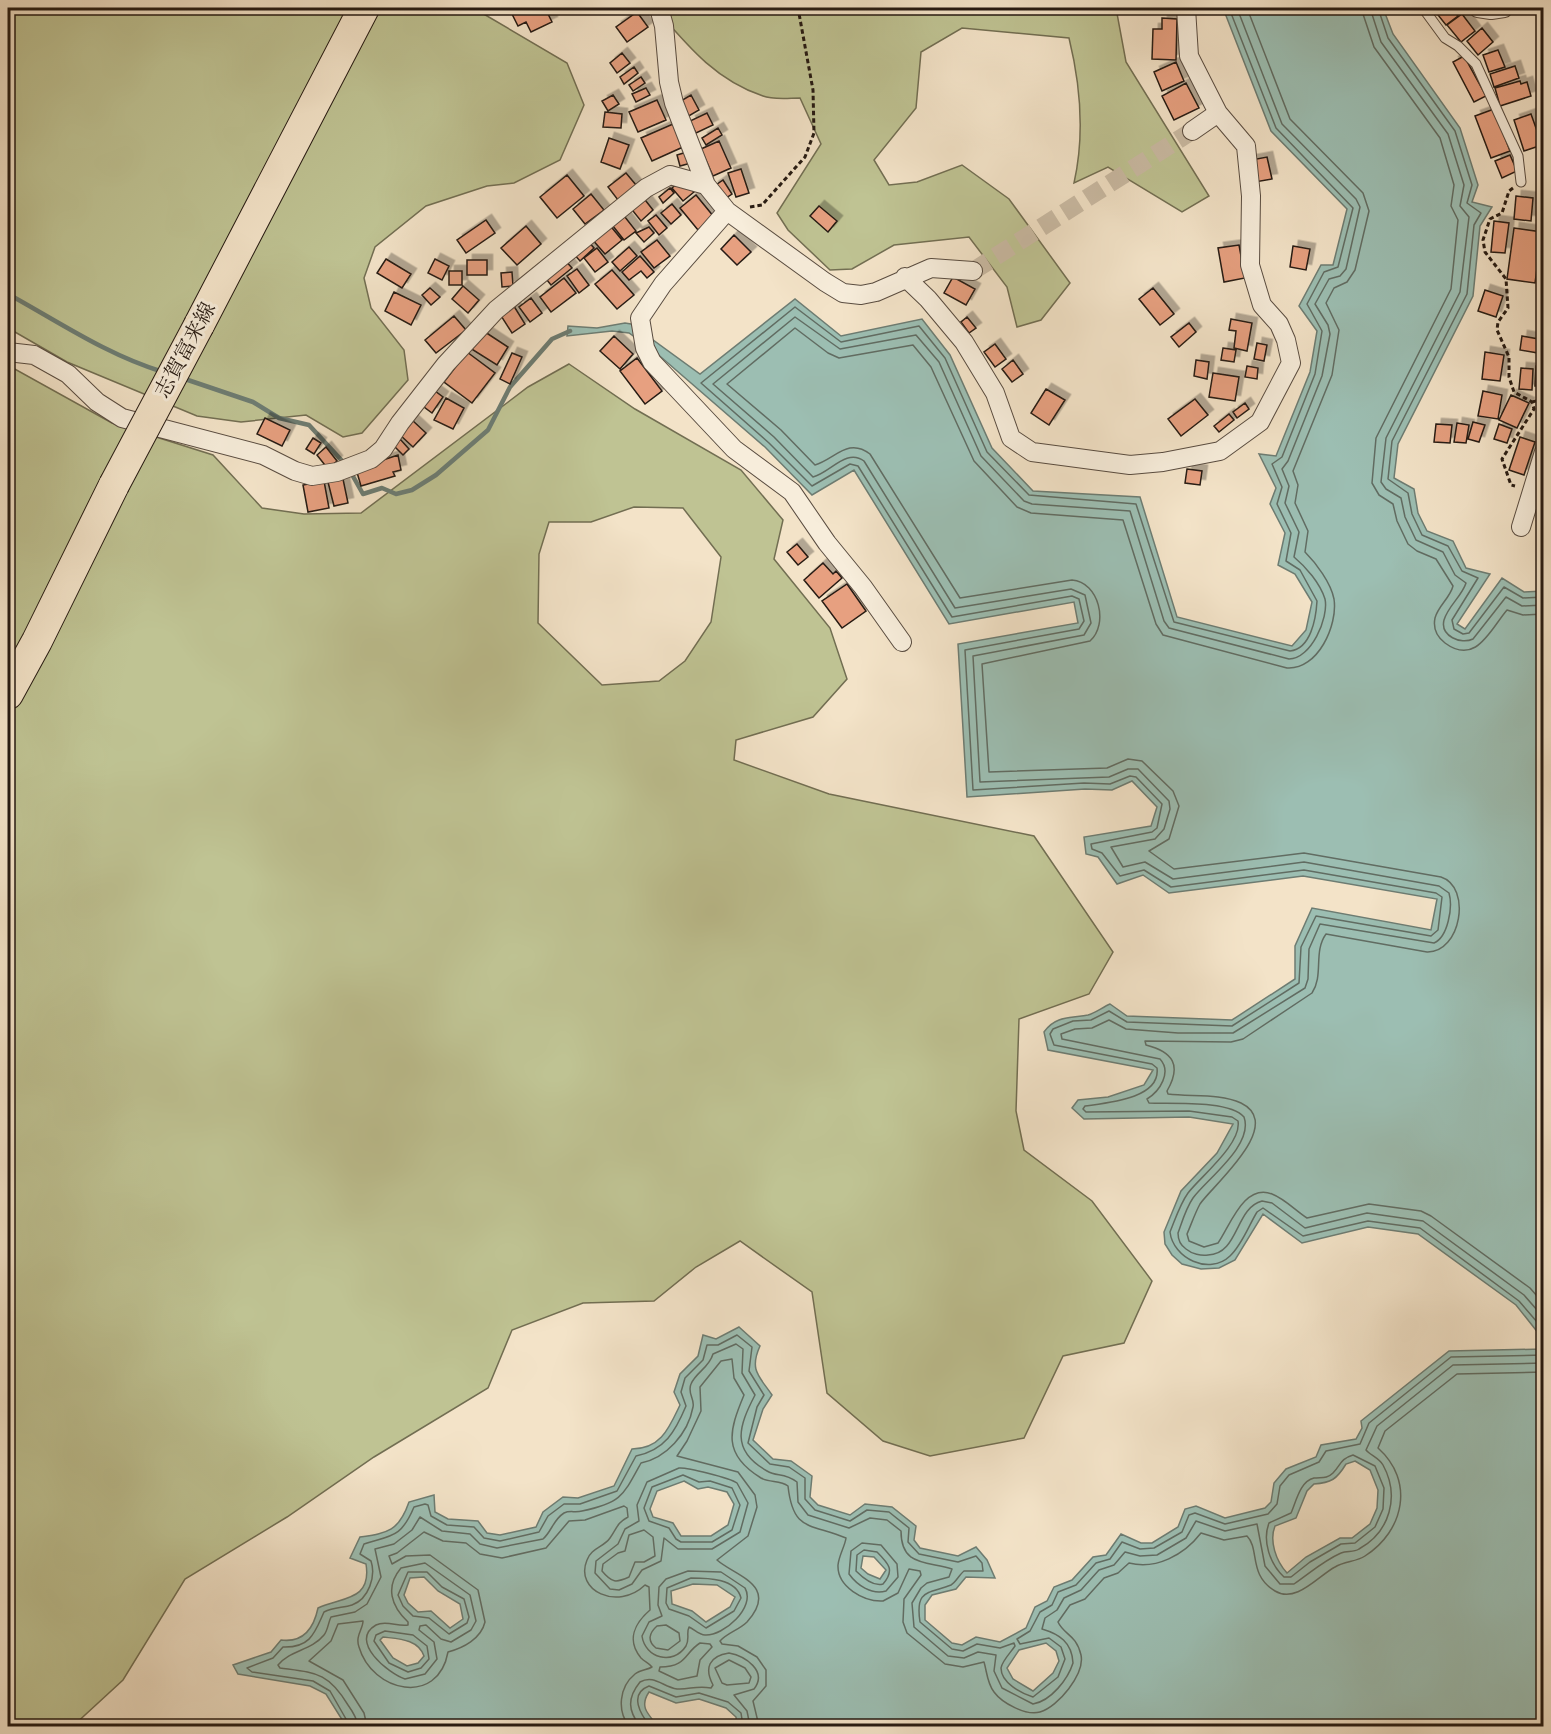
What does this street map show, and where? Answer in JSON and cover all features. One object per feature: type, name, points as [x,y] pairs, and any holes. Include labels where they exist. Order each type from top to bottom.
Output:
[{"type":"main road","name":"志賀富来線","points":[[8,694],[114,485],[364,8]]},
{"type":"street","points":[[659,8],[664,26],[669,82],[674,103],[706,185],[727,211],[843,293],[861,295],[876,292],[931,268],[973,271]]},
{"type":"street","points":[[905,278],[928,298],[964,342],[995,393],[1011,438],[1032,452],[1130,465],[1163,462],[1220,451],[1260,422],[1291,363],[1286,340],[1279,324],[1262,305],[1250,265],[1251,196],[1246,146],[1218,113],[1189,56],[1186,8]]},
{"type":"street","points":[[1478,8],[1491,10],[1504,8]]},
{"type":"street","points":[[1192,131],[1218,113]]},
{"type":"street","points":[[8,352],[34,355],[59,369],[97,402],[122,418],[263,455],[295,471],[312,476],[345,469],[371,459],[383,448],[399,423],[446,364],[496,310],[646,188],[670,175],[706,185]]},
{"type":"street","points":[[727,211],[663,284],[640,318],[643,340],[652,362],[734,448],[792,492],[827,543],[863,587],[902,642]]},
{"type":"street","points":[[1521,526],[1544,452]]},
{"type":"lane","points":[[1423,8],[1445,38],[1458,46],[1476,64],[1518,156],[1521,182]]},
{"type":"path","points":[[727,211],[762,205],[805,157],[814,133],[813,90],[798,8]]},
{"type":"path","points":[[1521,182],[1509,191],[1502,213],[1490,219],[1483,240],[1485,252],[1506,279],[1508,308],[1498,322],[1497,330],[1509,357],[1509,377],[1514,392],[1532,402],[1544,399]]},
{"type":"path","points":[[1531,492],[1511,485],[1502,459],[1534,409],[1532,402]]},
{"type":"green space","points":[[8,8],[483,8],[482,13],[567,63],[584,105],[560,160],[514,183],[487,186],[426,206],[375,247],[364,278],[371,308],[404,350],[408,380],[362,433],[343,437],[306,415],[241,422],[197,416],[67,362],[8,328]]},
{"type":"green space","points":[[655,8],[1116,8],[1126,62],[1209,196],[1182,212],[1108,167],[1074,183],[1080,147],[1080,110],[1069,38],[962,28],[921,52],[916,108],[874,160],[889,185],[917,182],[962,165],[1009,199],[1070,283],[1041,320],[1017,327],[1007,287],[969,237],[894,245],[852,269],[830,270],[788,230],[777,213],[821,144],[800,98],[767,97],[730,81],[703,60]]},
{"type":"green space","points":[[569,364],[635,409],[741,470],[783,520],[774,559],[830,628],[847,679],[813,717],[736,740],[734,760],[829,794],[1034,836],[1113,952],[1089,994],[1019,1019],[1016,1111],[1024,1150],[1092,1201],[1152,1281],[1124,1343],[1063,1356],[1024,1438],[930,1456],[883,1441],[827,1393],[812,1292],[740,1241],[696,1267],[654,1301],[583,1303],[512,1330],[488,1388],[374,1457],[287,1517],[185,1579],[123,1680],[73,1726],[8,1726],[8,368],[13,368],[112,423],[213,455],[262,508],[304,514],[361,513],[528,387]],"holes":[[[634,507],[683,508],[721,557],[711,622],[685,661],[659,681],[602,685],[538,623],[539,554],[549,522],[591,522]]]},
{"type":"water","points":[[1223,8],[1383,8],[1393,34],[1460,128],[1478,185],[1472,202],[1492,207],[1480,226],[1473,296],[1398,444],[1394,478],[1414,489],[1418,513],[1427,531],[1453,541],[1466,568],[1490,574],[1457,624],[1465,629],[1502,578],[1524,592],[1543,591],[1543,1339],[1516,1305],[1418,1234],[1368,1227],[1302,1243],[1263,1214],[1235,1260],[1219,1268],[1201,1269],[1182,1264],[1165,1244],[1164,1232],[1181,1191],[1217,1153],[1233,1124],[1189,1117],[1084,1119],[1072,1108],[1078,1100],[1108,1097],[1144,1085],[1153,1070],[1048,1050],[1044,1032],[1053,1023],[1058,1020],[1088,1015],[1110,1004],[1127,1016],[1232,1020],[1295,979],[1295,946],[1312,908],[1431,930],[1437,899],[1303,876],[1169,893],[1143,875],[1117,884],[1098,857],[1086,854],[1084,837],[1151,826],[1157,807],[1132,781],[1112,790],[1085,789],[967,797],[958,644],[1078,623],[1074,602],[949,624],[854,470],[812,495],[765,447],[654,351],[629,333],[612,331],[567,336],[568,326],[597,328],[631,324],[700,374],[795,299],[841,336],[922,319],[950,355],[992,448],[1033,491],[1140,497],[1177,617],[1292,646],[1306,630],[1312,602],[1295,574],[1278,565],[1285,533],[1270,504],[1276,488],[1259,454],[1276,456],[1310,372],[1317,331],[1299,306],[1321,265],[1333,265],[1347,209],[1271,131]]},
{"type":"water","points":[[739,1327],[760,1346],[755,1361],[757,1372],[772,1395],[763,1409],[753,1440],[773,1459],[791,1461],[812,1476],[810,1497],[818,1505],[850,1515],[865,1504],[892,1507],[916,1526],[914,1540],[920,1548],[958,1556],[976,1547],[987,1560],[995,1578],[966,1577],[956,1589],[932,1595],[925,1605],[925,1620],[952,1643],[962,1645],[976,1637],[1000,1642],[1026,1628],[1035,1607],[1047,1601],[1054,1587],[1072,1580],[1093,1557],[1106,1555],[1121,1534],[1141,1543],[1152,1543],[1178,1527],[1185,1509],[1196,1506],[1225,1518],[1265,1508],[1271,1502],[1274,1483],[1286,1469],[1316,1457],[1321,1445],[1356,1439],[1362,1428],[1361,1421],[1449,1351],[1543,1349],[1543,1726],[737,1726],[736,1717],[726,1708],[699,1699],[676,1703],[649,1692],[645,1702],[646,1710],[658,1726],[346,1726],[326,1694],[310,1686],[238,1674],[233,1665],[271,1652],[281,1640],[296,1639],[302,1636],[311,1627],[318,1608],[353,1596],[360,1591],[367,1576],[366,1564],[350,1558],[360,1537],[391,1529],[401,1519],[409,1502],[434,1495],[435,1512],[448,1519],[478,1521],[487,1533],[500,1535],[536,1527],[543,1512],[563,1497],[578,1498],[614,1486],[632,1449],[650,1445],[663,1436],[668,1429],[680,1405],[674,1392],[680,1374],[698,1356],[703,1335],[716,1339]],"holes":[[[1355,1461],[1370,1470],[1378,1490],[1377,1508],[1370,1524],[1352,1538],[1340,1538],[1306,1557],[1287,1573],[1275,1551],[1273,1538],[1275,1526],[1296,1518],[1307,1491],[1314,1484],[1325,1483],[1333,1479],[1346,1464]],[[684,1481],[698,1489],[708,1487],[727,1492],[734,1504],[728,1525],[711,1536],[681,1536],[673,1523],[653,1517],[650,1509],[657,1491]],[[863,1556],[874,1557],[886,1570],[880,1579],[861,1568]],[[424,1577],[438,1591],[460,1604],[463,1619],[450,1628],[431,1611],[418,1612],[408,1603],[404,1595],[410,1578]],[[693,1584],[717,1585],[735,1597],[730,1607],[706,1622],[692,1611],[672,1604],[671,1591]],[[383,1637],[413,1643],[424,1656],[418,1663],[407,1666],[393,1658],[380,1640]],[[1046,1643],[1056,1651],[1059,1661],[1053,1673],[1033,1691],[1013,1679],[1007,1668],[1019,1650]]]},
{"type":"building","points":[[509,8],[545,8],[552,22],[531,32],[526,22],[518,26]]},
{"type":"building","points":[[1451,8],[1458,16],[1446,25],[1438,15]]},
{"type":"building","points":[[637,12],[648,27],[627,42],[616,27]]},
{"type":"building","points":[[1462,14],[1475,31],[1461,42],[1447,25]]},
{"type":"building","points":[[1162,18],[1177,19],[1176,60],[1152,59],[1153,29],[1162,29]]},
{"type":"building","points":[[1482,28],[1493,42],[1478,55],[1467,41]]},
{"type":"building","points":[[1498,50],[1505,67],[1489,72],[1483,55]]},
{"type":"building","points":[[622,53],[630,63],[617,73],[610,63]]},
{"type":"building","points":[[1464,56],[1486,96],[1474,102],[1453,62]]},
{"type":"building","points":[[1176,62],[1184,81],[1162,91],[1154,72]]},
{"type":"building","points":[[1515,66],[1519,78],[1494,87],[1490,74]]},
{"type":"building","points":[[634,67],[638,73],[624,84],[620,77]]},
{"type":"building","points":[[641,77],[645,83],[633,91],[629,85]]},
{"type":"building","points":[[1520,81],[1521,84],[1527,82],[1531,96],[1500,106],[1495,88]]},
{"type":"building","points":[[1186,83],[1199,108],[1174,120],[1162,96]]},
{"type":"building","points":[[646,88],[650,95],[636,102],[632,94]]},
{"type":"building","points":[[613,95],[619,104],[608,111],[602,101]]},
{"type":"building","points":[[691,95],[699,110],[687,117],[679,102]]},
{"type":"building","points":[[657,100],[666,120],[638,132],[629,112]]},
{"type":"building","points":[[1494,109],[1510,151],[1491,158],[1475,116]]},
{"type":"building","points":[[605,112],[622,114],[621,128],[603,127]]},
{"type":"building","points":[[707,113],[713,125],[696,133],[690,121]]},
{"type":"building","points":[[1531,114],[1542,145],[1524,151],[1514,120]]},
{"type":"building","points":[[673,124],[683,147],[652,161],[641,138]]},
{"type":"building","points":[[718,128],[722,135],[706,145],[702,138]]},
{"type":"building","points":[[609,138],[629,145],[620,169],[601,162]]},
{"type":"building","points":[[719,141],[731,168],[713,176],[701,149]]},
{"type":"building","points":[[687,152],[691,163],[680,166],[677,155]]},
{"type":"building","points":[[1510,155],[1517,171],[1502,178],[1495,161]]},
{"type":"building","points":[[1267,157],[1272,179],[1255,182],[1251,160]]},
{"type":"building","points":[[741,169],[749,193],[736,197],[728,173]]},
{"type":"building","points":[[626,173],[636,185],[618,200],[608,187]]},
{"type":"building","points":[[567,175],[584,196],[557,218],[540,197]]},
{"type":"building","points":[[723,180],[732,194],[723,200],[713,187]]},
{"type":"building","points":[[679,182],[687,184],[694,192],[683,201],[672,188]]},
{"type":"building","points":[[670,188],[674,193],[663,203],[659,197]]},
{"type":"building","points":[[591,194],[604,210],[585,224],[573,209]]},
{"type":"building","points":[[696,195],[714,217],[698,230],[680,208]]},
{"type":"building","points":[[642,196],[653,210],[641,221],[629,206]]},
{"type":"building","points":[[1516,196],[1533,198],[1531,221],[1514,219]]},
{"type":"building","points":[[672,204],[681,215],[671,224],[661,213]]},
{"type":"building","points":[[819,206],[837,221],[828,232],[810,216]]},
{"type":"building","points":[[621,212],[636,231],[624,240],[609,221]]},
{"type":"building","points":[[656,215],[667,228],[659,235],[648,221]]},
{"type":"building","points":[[486,220],[495,233],[466,253],[457,240]]},
{"type":"building","points":[[1494,221],[1509,223],[1505,253],[1491,252]]},
{"type":"building","points":[[608,223],[622,240],[605,254],[591,238]]},
{"type":"building","points":[[526,226],[541,244],[517,265],[501,248]]},
{"type":"building","points":[[649,227],[654,233],[644,242],[636,233]]},
{"type":"building","points":[[1514,228],[1542,232],[1535,283],[1507,279]]},
{"type":"building","points":[[734,235],[751,252],[737,265],[721,249]]},
{"type":"building","points":[[586,239],[594,248],[580,261],[572,252]]},
{"type":"building","points":[[657,240],[670,256],[654,268],[641,252]]},
{"type":"building","points":[[1239,245],[1245,278],[1224,282],[1218,248]]},
{"type":"building","points":[[1293,246],[1310,249],[1306,270],[1290,267]]},
{"type":"building","points":[[629,247],[637,256],[620,271],[612,262]]},
{"type":"building","points":[[597,248],[608,262],[595,272],[584,258]]},
{"type":"building","points":[[640,256],[654,272],[647,278],[641,271],[629,280],[622,272]]},
{"type":"building","points":[[563,258],[572,268],[551,285],[543,275]]},
{"type":"building","points":[[386,259],[411,274],[402,288],[377,273]]},
{"type":"building","points":[[435,259],[449,266],[442,280],[428,273]]},
{"type":"building","points":[[467,260],[487,260],[487,275],[467,275]]},
{"type":"building","points":[[577,269],[589,285],[579,293],[567,276]]},
{"type":"building","points":[[612,270],[634,295],[617,309],[595,284]]},
{"type":"building","points":[[449,271],[462,271],[462,285],[449,285]]},
{"type":"building","points":[[512,272],[513,286],[502,287],[501,273]]},
{"type":"building","points":[[953,277],[975,289],[966,305],[944,293]]},
{"type":"building","points":[[564,278],[576,293],[551,312],[540,297]]},
{"type":"building","points":[[463,286],[479,300],[468,313],[452,299]]},
{"type":"building","points":[[430,288],[440,297],[431,305],[422,295]]},
{"type":"building","points":[[1153,288],[1174,314],[1160,325],[1139,299]]},
{"type":"building","points":[[1485,290],[1503,296],[1496,317],[1478,311]]},
{"type":"building","points":[[394,292],[421,305],[411,325],[385,311]]},
{"type":"building","points":[[531,298],[542,313],[530,322],[519,307]]},
{"type":"building","points":[[512,303],[525,324],[512,333],[498,311]]},
{"type":"building","points":[[454,316],[466,330],[436,353],[425,340]]},
{"type":"building","points":[[967,317],[976,328],[969,333],[961,322]]},
{"type":"building","points":[[1231,319],[1252,323],[1247,351],[1234,348],[1236,331],[1229,330]]},
{"type":"building","points":[[1189,323],[1196,332],[1179,347],[1171,337]]},
{"type":"building","points":[[482,330],[508,347],[497,365],[470,348]]},
{"type":"building","points":[[614,336],[633,354],[620,369],[600,351]]},
{"type":"building","points":[[1522,336],[1544,340],[1544,354],[1520,350]]},
{"type":"building","points":[[1257,343],[1267,345],[1264,361],[1254,359]]},
{"type":"building","points":[[995,344],[1006,359],[995,367],[984,352]]},
{"type":"building","points":[[1223,348],[1236,350],[1234,362],[1221,360]]},
{"type":"building","points":[[467,352],[495,373],[472,403],[444,382]]},
{"type":"building","points":[[1485,352],[1504,355],[1500,381],[1482,379]]},
{"type":"building","points":[[512,353],[522,357],[510,384],[500,379]]},
{"type":"building","points":[[637,358],[662,391],[645,404],[620,371]]},
{"type":"building","points":[[1013,360],[1023,374],[1012,382],[1002,369]]},
{"type":"building","points":[[1196,360],[1209,362],[1207,379],[1194,376]]},
{"type":"building","points":[[1247,366],[1258,368],[1257,379],[1245,377]]},
{"type":"building","points":[[1536,366],[1544,366],[1544,386],[1535,386]]},
{"type":"building","points":[[1521,368],[1533,369],[1532,390],[1519,389]]},
{"type":"building","points":[[1213,373],[1239,377],[1235,401],[1209,397]]},
{"type":"building","points":[[431,388],[443,397],[432,413],[420,404]]},
{"type":"building","points":[[1046,389],[1065,400],[1049,425],[1031,413]]},
{"type":"building","points":[[1483,391],[1502,395],[1498,419],[1478,416]]},
{"type":"building","points":[[1511,395],[1529,403],[1517,428],[1499,420]]},
{"type":"building","points":[[446,398],[464,408],[453,429],[434,420]]},
{"type":"building","points":[[1195,399],[1208,415],[1181,436],[1168,419]]},
{"type":"building","points":[[1245,403],[1249,409],[1237,418],[1233,412]]},
{"type":"building","points":[[1229,414],[1234,420],[1219,432],[1214,426]]},
{"type":"building","points":[[265,418],[290,430],[282,446],[257,434]]},
{"type":"building","points":[[412,420],[426,433],[413,447],[399,434]]},
{"type":"building","points":[[1473,422],[1485,425],[1479,442],[1468,439]]},
{"type":"building","points":[[1457,423],[1469,425],[1466,443],[1454,442]]},
{"type":"building","points":[[1436,424],[1452,425],[1450,443],[1434,442]]},
{"type":"building","points":[[1499,424],[1512,429],[1507,443],[1494,439]]},
{"type":"building","points":[[1520,437],[1535,442],[1524,475],[1509,470]]},
{"type":"building","points":[[313,438],[321,443],[314,454],[306,449]]},
{"type":"building","points":[[400,439],[409,449],[403,455],[393,445]]},
{"type":"building","points":[[326,447],[337,461],[328,469],[317,455]]},
{"type":"building","points":[[398,455],[401,470],[393,472],[395,476],[361,486],[356,469]]},
{"type":"building","points":[[1187,469],[1202,471],[1200,485],[1185,483]]},
{"type":"building","points":[[343,479],[348,503],[334,506],[328,482]]},
{"type":"building","points":[[324,481],[329,508],[308,512],[303,485]]},
{"type":"building","points":[[797,544],[808,557],[798,565],[787,552]]},
{"type":"building","points":[[823,563],[833,574],[836,571],[842,578],[819,598],[804,580]]},
{"type":"building","points":[[847,584],[866,611],[842,628],[822,601]]},
{"type":"waterway","points":[[8,294],[122,357],[163,372]]},
{"type":"waterway","points":[[350,471],[363,494],[382,488],[396,494],[412,490],[436,475],[488,430],[510,387],[552,339],[570,331]]},
{"type":"waterway","points":[[182,378],[253,402],[279,418],[309,425],[345,464]]},
{"type":"tunnel","points":[[973,271],[1192,131]]}]
